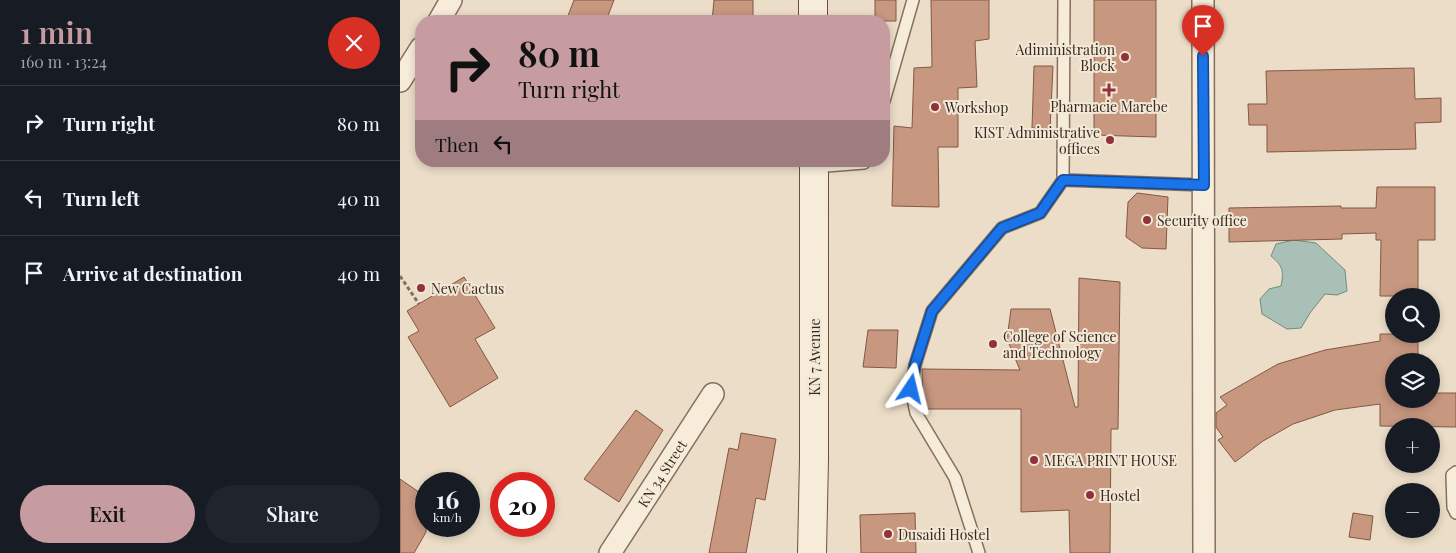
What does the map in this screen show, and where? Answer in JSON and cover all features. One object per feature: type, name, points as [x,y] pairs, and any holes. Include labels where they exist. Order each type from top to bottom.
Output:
[{"type":"street","points":[[442,15],[451,0]]},
{"type":"street","points":[[813,0],[813,15]]},
{"type":"street","points":[[1203,0],[1204,553]]},
{"type":"street","points":[[400,81],[415,57]]},
{"type":"street","name":"KN 7 Avenue","points":[[812,553],[814,459],[814,167]]},
{"type":"street","name":"KN 34 Street","points":[[610,553],[713,394]]},
{"type":"lane","points":[[890,81],[913,0]]},
{"type":"lane","points":[[979,553],[955,478],[916,413],[911,389],[915,365],[932,311],[1002,228],[1040,213],[1063,180],[1064,0]]},
{"type":"lane","points":[[1063,180],[1204,185]]},
{"type":"lane","points":[[1456,472],[1452,475],[1453,507],[1456,513]]},
{"type":"path","points":[[400,276],[419,304]]},
{"type":"shaded area","points":[[1294,240],[1316,243],[1345,270],[1347,291],[1337,295],[1325,294],[1301,328],[1287,329],[1262,314],[1260,299],[1269,289],[1281,286],[1282,269],[1271,256],[1276,244]]},
{"type":"building","points":[[574,0],[614,0],[608,15],[568,15]]},
{"type":"building","points":[[714,0],[753,0],[753,15],[713,15]]},
{"type":"building","points":[[875,0],[896,0],[896,21],[890,21],[890,15],[875,15]]},
{"type":"building","name":"Workshop","points":[[931,0],[989,0],[989,39],[975,41],[977,87],[958,88],[958,147],[938,147],[939,207],[892,206],[894,126],[912,128],[914,68],[932,67]]},
{"type":"building","name":"Adiministration Block","points":[[1094,0],[1156,0],[1156,137],[1094,135]]},
{"type":"building","points":[[1034,66],[1053,66],[1050,129],[1032,128]]},
{"type":"building","points":[[1414,68],[1415,99],[1441,98],[1441,122],[1415,123],[1416,149],[1267,152],[1267,125],[1249,125],[1248,104],[1267,104],[1266,71]]},
{"type":"building","points":[[1377,187],[1435,187],[1435,240],[1418,240],[1418,288],[1385,288],[1385,296],[1380,296],[1381,240],[1376,240],[1376,233],[1342,234],[1342,239],[1229,242],[1229,208],[1341,206],[1341,208],[1376,208]]},
{"type":"building","name":"Security office","points":[[1137,193],[1168,197],[1166,249],[1142,248],[1126,237],[1128,202]]},
{"type":"building","points":[[464,277],[495,328],[475,339],[498,378],[450,407],[408,337],[419,331],[407,311]]},
{"type":"building","points":[[1079,278],[1120,282],[1118,429],[1111,429],[1110,553],[1070,553],[1069,510],[1021,512],[1021,409],[923,409],[922,369],[1020,370],[1007,339],[1011,309],[1050,309],[1075,407],[1078,407]]},
{"type":"building","points":[[868,330],[898,330],[896,368],[863,367]]},
{"type":"building","points":[[1380,334],[1385,334],[1385,343],[1418,343],[1418,353],[1385,353],[1385,408],[1440,408],[1440,393],[1456,393],[1456,427],[1440,427],[1440,418],[1385,418],[1385,426],[1380,426],[1380,404],[1335,410],[1293,424],[1263,441],[1235,462],[1218,440],[1223,437],[1216,427],[1216,413],[1227,405],[1220,397],[1278,364],[1325,350],[1380,341]]},
{"type":"building","points":[[636,410],[663,430],[619,502],[584,479]]},
{"type":"building","points":[[741,433],[776,439],[765,500],[756,498],[746,553],[709,553],[729,448],[738,450]]},
{"type":"building","points":[[400,479],[415,489],[415,537],[423,537],[414,553],[400,553]]},
{"type":"building","name":"Dusaidi Hostel","points":[[915,513],[916,553],[861,553],[860,515]]},
{"type":"building","points":[[1353,513],[1373,516],[1370,540],[1349,537]]},
{"type":"place","name":"Adiministration Block","points":[[1125,57]]},
{"type":"place","name":"Pharmacie Marebe","points":[[1109,90]]},
{"type":"place","name":"Workshop","points":[[935,107]]},
{"type":"place","name":"KIST Administrative offices","points":[[1110,140]]},
{"type":"place","name":"Security office","points":[[1147,220]]},
{"type":"place","name":"New Cactus","points":[[421,288]]},
{"type":"place","name":"College of Science and Technology","points":[[993,344]]},
{"type":"place","name":"MEGA PRINT HOUSE","points":[[1034,460]]},
{"type":"place","name":"Hostel","points":[[1090,495]]},
{"type":"place","name":"Dusaidi Hostel","points":[[888,534]]},
{"type":"route","points":[[911,389],[915,365],[932,311],[1002,228],[1040,213],[1063,180],[1204,185],[1203,56]]}]
